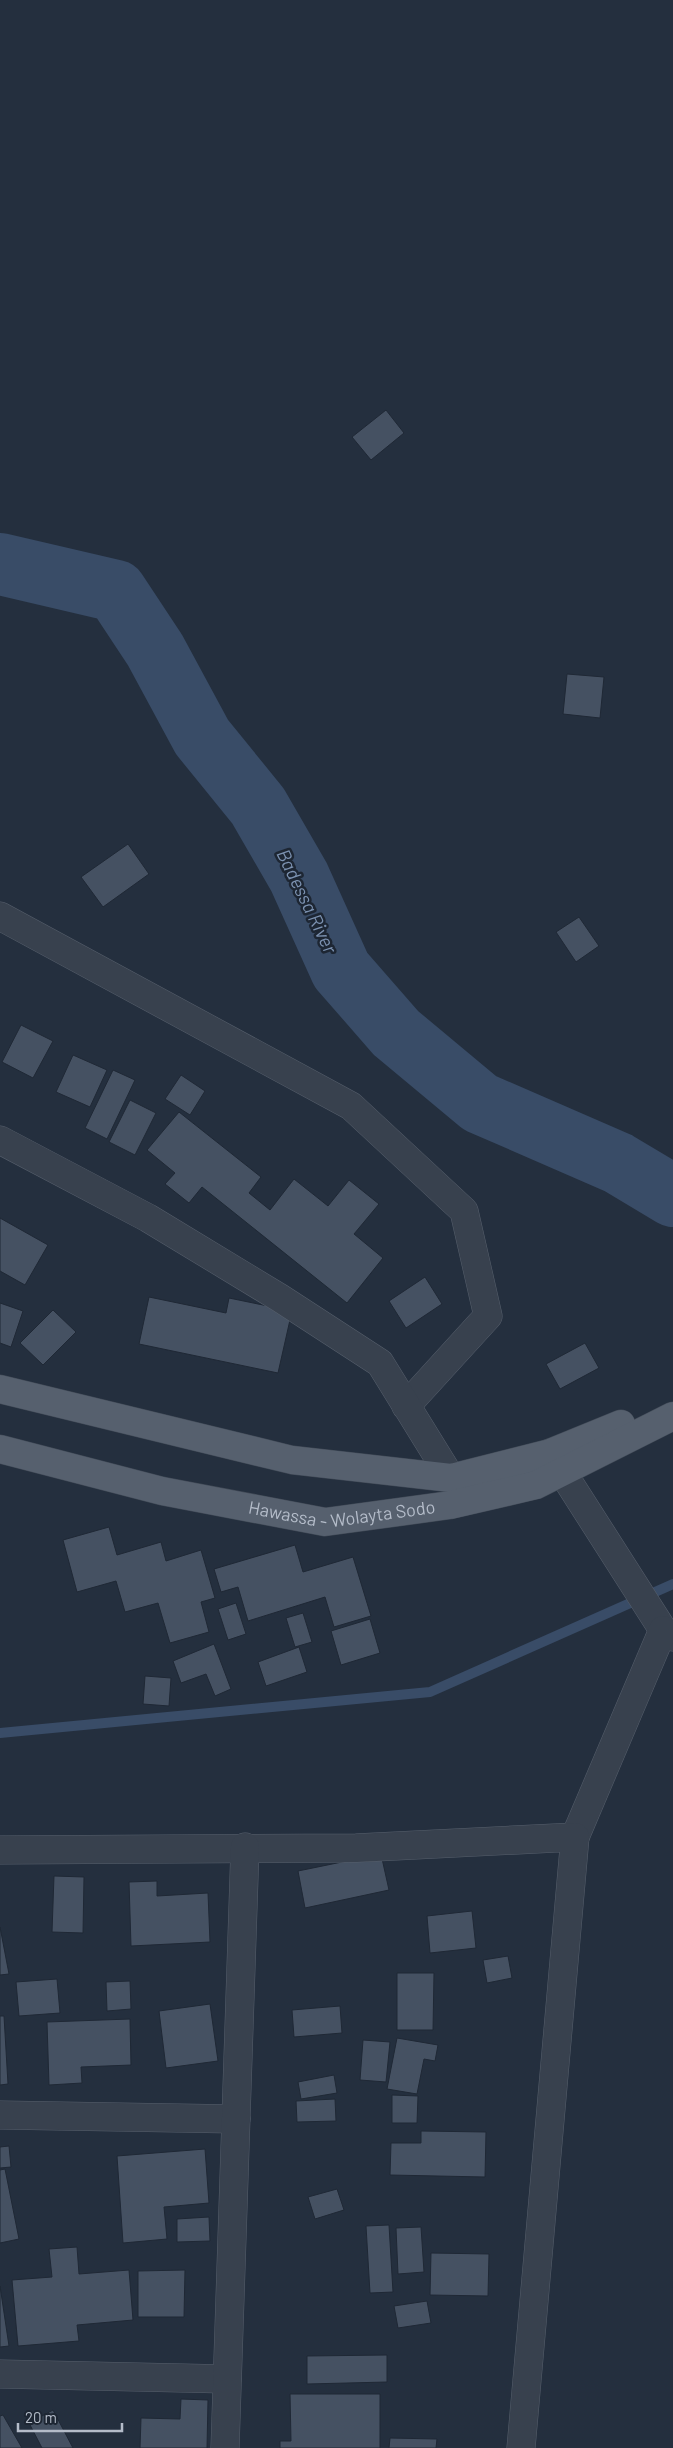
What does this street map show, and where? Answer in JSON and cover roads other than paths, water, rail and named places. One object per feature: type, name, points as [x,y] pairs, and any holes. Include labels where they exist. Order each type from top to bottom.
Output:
[{"type":"main road","name":"Hawassa - Wolayta Sodo","points":[[0,1389],[292,1460],[451,1478],[556,1462],[673,1416]]},
{"type":"main road","name":"Hawassa - Wolayta Sodo","points":[[0,1449],[162,1491],[325,1522],[450,1505],[536,1485],[556,1462],[673,1402]]},
{"type":"street","points":[[0,916],[351,1106],[464,1211],[488,1316],[406,1406]]},
{"type":"street","points":[[0,1140],[148,1218],[280,1298],[380,1363],[451,1478]]},
{"type":"street","points":[[521,2448],[575,1837],[668,1634],[556,1462]]},
{"type":"street","points":[[0,1850],[245,1847],[356,1848],[575,1837]]},
{"type":"street","points":[[225,2448],[245,1847]]},
{"type":"street","points":[[0,2115],[236,2119]]},
{"type":"street","points":[[0,2374],[227,2379]]},
{"type":"waterway","name":"Badessa River","points":[[0,564],[116,591],[155,650],[202,737],[258,806],[299,877],[341,970],[396,1033],[480,1103],[618,1163],[673,1196]]},
{"type":"waterway","points":[[0,1733],[430,1692],[673,1584]]}]
